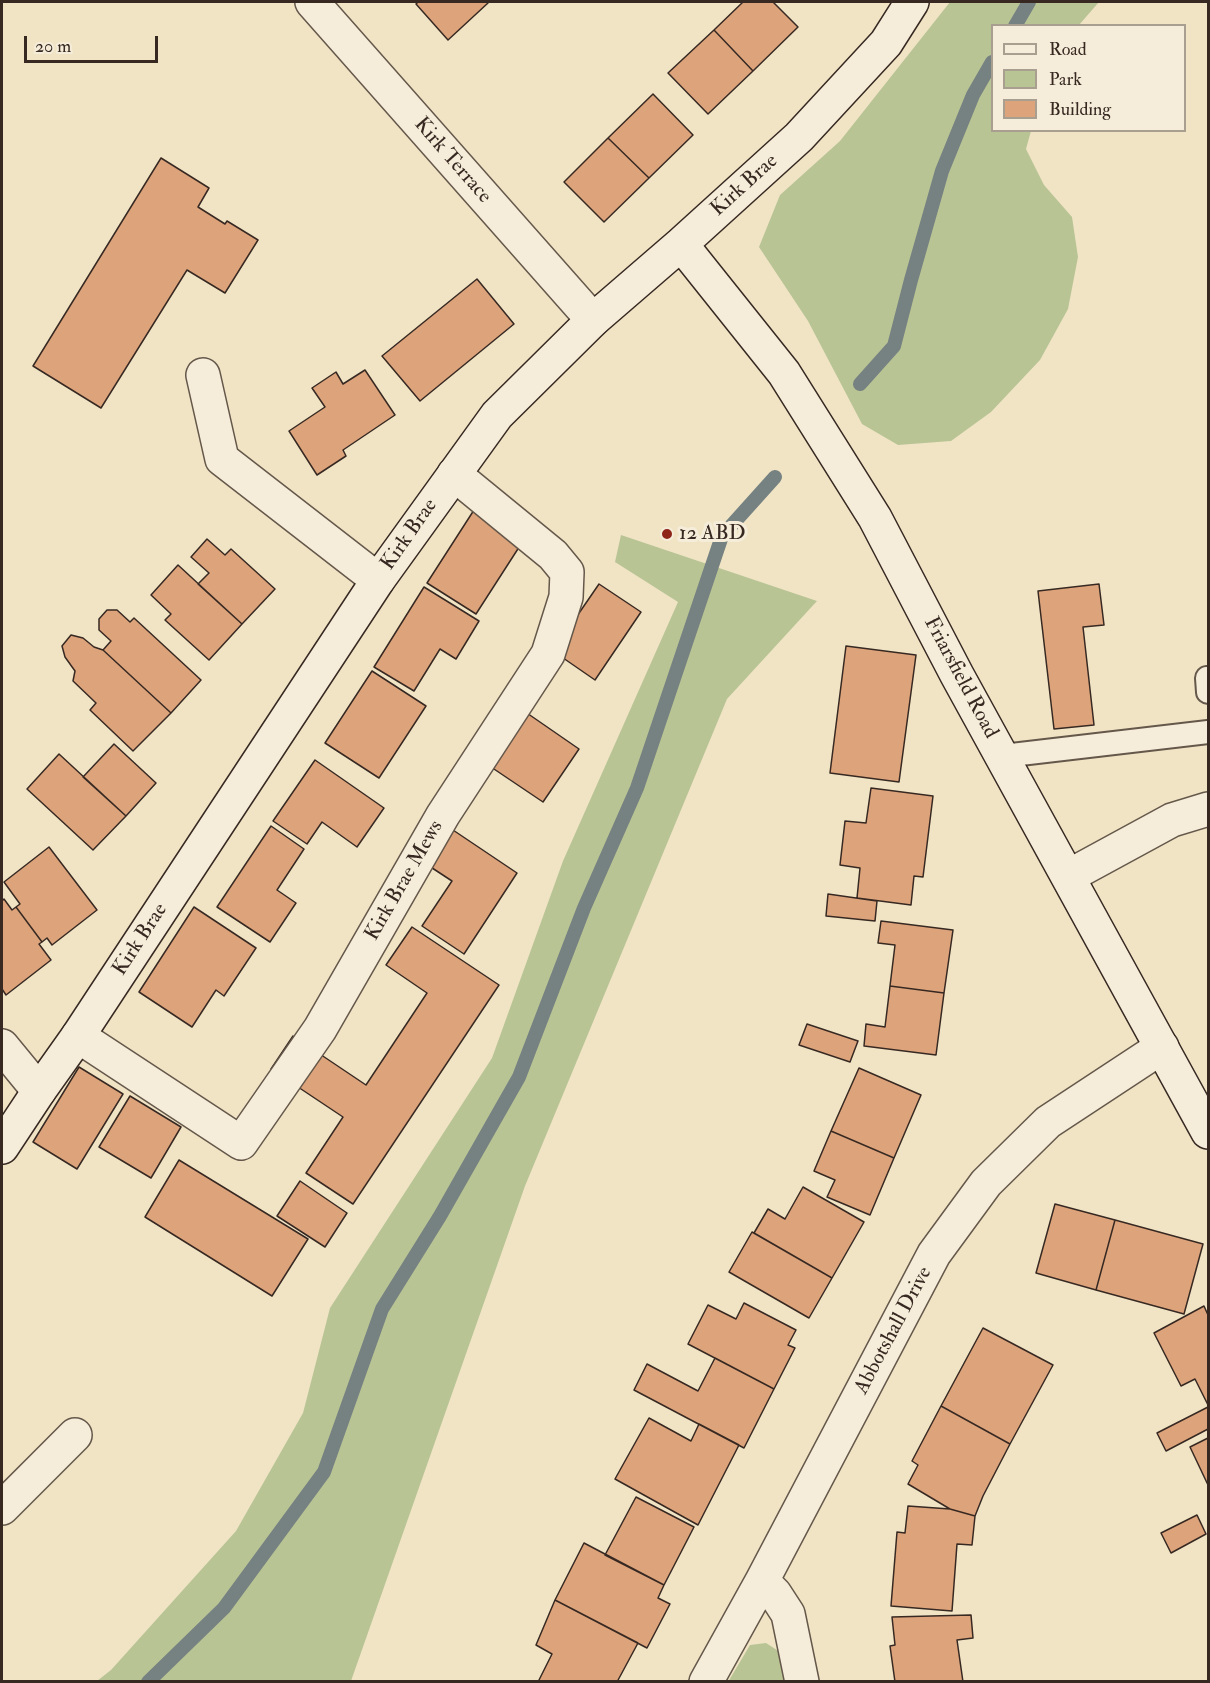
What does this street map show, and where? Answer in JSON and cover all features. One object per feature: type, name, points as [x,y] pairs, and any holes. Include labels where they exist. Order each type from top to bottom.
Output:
[{"type":"street","name":"Kirk Brae","points":[[2,1147],[78,1036],[378,580],[497,415],[593,320],[681,244],[798,136],[886,43],[912,2]]},
{"type":"street","name":"Kirk Terrace","points":[[319,4],[593,320]]},
{"type":"street","name":"Friarsfield Road","points":[[681,244],[784,373],[874,518],[957,675],[1209,1132]]},
{"type":"street","points":[[203,375],[222,459],[378,580]]},
{"type":"street","name":"Kirk Brae Mews","points":[[78,1036],[241,1143],[320,1029],[443,815],[548,654],[566,597],[567,572],[553,555],[454,474]]},
{"type":"street","points":[[1069,876],[1172,820],[1209,809]]},
{"type":"street","points":[[2,1046],[39,1091]]},
{"type":"street","name":"Abbotshall Drive","points":[[706,1682],[762,1581],[934,1254],[986,1183],[1048,1122],[1162,1047]]},
{"type":"street","points":[[2,1508],[75,1435]]},
{"type":"street","points":[[762,1581],[776,1594],[789,1614],[802,1682]]},
{"type":"lane","points":[[1002,756],[1209,732]]},
{"type":"green space","points":[[950,2],[1099,2],[1080,24],[991,24],[991,132],[1031,132],[1026,149],[1044,185],[1072,217],[1078,257],[1068,309],[1040,360],[991,412],[951,441],[898,445],[862,424],[808,321],[759,247],[780,195],[840,141]]},
{"type":"green space","points":[[621,535],[817,601],[727,699],[525,1186],[351,1681],[97,1681],[111,1670],[236,1531],[303,1413],[330,1308],[492,1058],[563,861],[678,602],[615,562]]},
{"type":"green space","points":[[766,1643],[780,1652],[786,1681],[728,1682],[750,1645]]},
{"type":"building","points":[[418,2],[488,3],[448,40],[416,4]]},
{"type":"building","points":[[743,2],[773,2],[798,27],[753,71],[714,30]]},
{"type":"building","points":[[714,30],[753,71],[708,114],[668,73]]},
{"type":"building","points":[[653,94],[693,135],[649,178],[608,138]]},
{"type":"building","points":[[608,138],[649,178],[604,222],[564,182]]},
{"type":"building","points":[[161,158],[209,188],[198,207],[225,224],[227,221],[258,240],[225,293],[187,270],[101,408],[33,366]]},
{"type":"building","points":[[477,279],[514,324],[420,401],[382,356]]},
{"type":"building","points":[[365,370],[395,415],[343,450],[346,456],[317,475],[289,431],[325,407],[312,388],[336,372],[343,384]]},
{"type":"building","points":[[474,510],[523,541],[476,614],[427,583]]},
{"type":"building","points":[[207,539],[225,555],[231,549],[275,589],[242,624],[198,584],[209,573],[191,557]]},
{"type":"building","points":[[178,565],[242,624],[209,660],[165,620],[171,614],[151,595]]},
{"type":"building","points":[[599,584],[641,612],[595,680],[553,651]]},
{"type":"building","points":[[1099,584],[1104,625],[1083,627],[1094,725],[1054,729],[1038,591]]},
{"type":"building","points":[[424,587],[479,621],[456,659],[440,649],[414,691],[374,667]]},
{"type":"building","points":[[107,610],[117,610],[130,622],[134,618],[201,680],[171,713],[103,650],[111,641],[99,630],[99,619]]},
{"type":"building","points":[[71,635],[83,638],[94,647],[103,650],[171,713],[133,751],[90,710],[96,703],[73,681],[75,671],[65,657],[62,646]]},
{"type":"building","points":[[846,646],[916,655],[899,782],[830,773]]},
{"type":"building","points":[[372,671],[426,706],[379,778],[325,743]]},
{"type":"building","points":[[524,711],[579,749],[543,802],[488,765]]},
{"type":"building","points":[[114,744],[156,783],[126,816],[83,777]]},
{"type":"building","points":[[59,754],[126,816],[93,850],[27,789]]},
{"type":"building","points":[[315,760],[384,808],[357,847],[322,822],[307,844],[273,821]]},
{"type":"building","points":[[871,788],[933,796],[923,877],[914,876],[911,905],[857,898],[860,868],[840,865],[845,821],[866,823]]},
{"type":"building","points":[[271,826],[304,849],[277,890],[296,903],[270,942],[217,907]]},
{"type":"building","points":[[447,826],[517,873],[464,954],[422,926],[452,881],[423,862]]},
{"type":"building","points":[[49,847],[97,910],[52,945],[47,938],[42,942],[16,907],[20,904],[4,882]]},
{"type":"building","points":[[828,894],[877,901],[875,921],[826,916]]},
{"type":"building","points":[[4,899],[12,910],[16,907],[42,942],[39,944],[51,960],[6,995],[2,989],[2,901]]},
{"type":"building","points":[[194,907],[256,948],[224,996],[216,990],[192,1027],[139,992]]},
{"type":"building","points":[[881,921],[953,930],[944,993],[890,986],[895,945],[878,943]]},
{"type":"building","points":[[412,927],[499,985],[353,1204],[306,1173],[343,1117],[271,1069],[293,1036],[366,1085],[427,993],[386,965]]},
{"type":"building","points":[[890,986],[944,993],[936,1055],[864,1046],[866,1024],[885,1027]]},
{"type":"building","points":[[807,1024],[858,1041],[850,1062],[799,1045]]},
{"type":"building","points":[[79,1067],[123,1094],[77,1169],[33,1142]]},
{"type":"building","points":[[859,1068],[921,1095],[894,1158],[831,1131]]},
{"type":"building","points":[[130,1096],[181,1127],[151,1178],[99,1147]]},
{"type":"building","points":[[831,1131],[894,1158],[870,1215],[827,1197],[835,1180],[814,1171]]},
{"type":"building","points":[[179,1160],[308,1239],[272,1296],[145,1217]]},
{"type":"building","points":[[300,1181],[347,1213],[325,1247],[277,1216]]},
{"type":"building","points":[[803,1187],[864,1222],[832,1278],[754,1233],[768,1209],[785,1219]]},
{"type":"building","points":[[1055,1204],[1115,1220],[1096,1290],[1036,1273]]},
{"type":"building","points":[[1115,1220],[1203,1244],[1184,1314],[1096,1290]]},
{"type":"building","points":[[752,1232],[832,1278],[809,1318],[729,1272]]},
{"type":"building","points":[[744,1303],[796,1330],[788,1345],[795,1348],[774,1389],[688,1344],[708,1305],[736,1319]]},
{"type":"building","points":[[1204,1306],[1208,1315],[1208,1405],[1195,1379],[1181,1386],[1154,1333]]},
{"type":"building","points":[[983,1328],[1053,1365],[1010,1444],[941,1406]]},
{"type":"building","points":[[715,1358],[774,1389],[744,1448],[634,1390],[647,1364],[698,1391]]},
{"type":"building","points":[[941,1406],[1010,1444],[975,1516],[950,1509],[908,1484],[918,1465],[912,1461]]},
{"type":"building","points":[[1208,1407],[1208,1429],[1166,1451],[1157,1433]]},
{"type":"building","points":[[649,1418],[691,1441],[699,1424],[739,1445],[698,1525],[615,1479]]},
{"type":"building","points":[[1208,1438],[1208,1485],[1190,1447]]},
{"type":"building","points":[[636,1497],[694,1527],[664,1585],[605,1555]]},
{"type":"building","points":[[908,1506],[950,1509],[975,1516],[972,1545],[957,1544],[952,1611],[891,1606],[897,1532],[905,1533]]},
{"type":"building","points":[[1197,1515],[1206,1534],[1171,1553],[1161,1533]]},
{"type":"building","points":[[584,1543],[664,1585],[658,1598],[670,1604],[647,1648],[555,1600]]},
{"type":"building","points":[[555,1600],[638,1643],[617,1682],[538,1682],[552,1654],[536,1645]]},
{"type":"building","points":[[971,1615],[973,1638],[957,1640],[963,1682],[895,1682],[890,1646],[895,1645],[892,1617]]},
{"type":"waterway","points":[[1016,24],[1029,2]]},
{"type":"waterway","points":[[860,384],[894,346],[942,171],[973,95],[991,64]]},
{"type":"waterway","points":[[148,1682],[224,1608],[324,1472],[382,1309],[440,1216],[519,1077],[584,908],[637,788],[722,536],[775,477]]},
{"type":"place","name":"12 ABD","points":[[667,534]]}]
